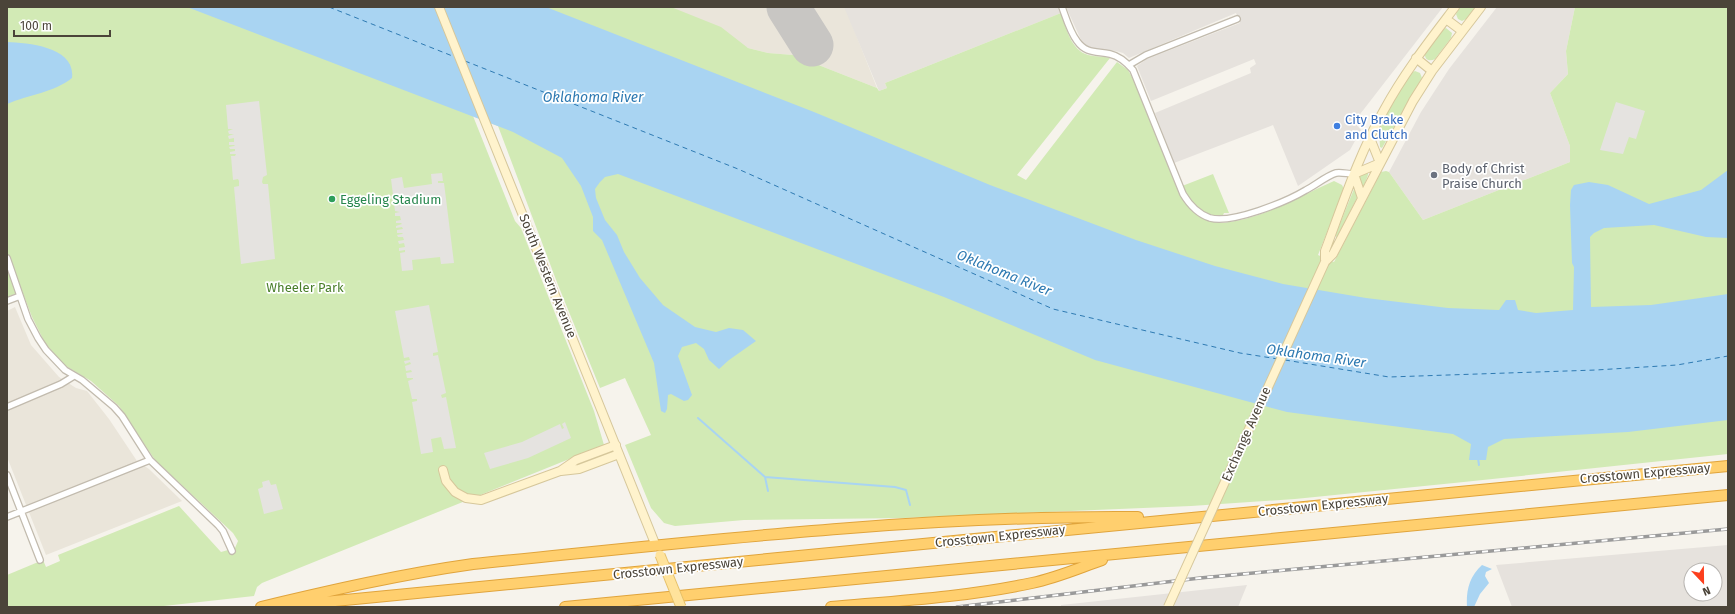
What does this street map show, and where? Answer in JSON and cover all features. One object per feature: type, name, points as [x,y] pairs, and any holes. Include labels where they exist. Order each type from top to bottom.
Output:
[{"type":"highway","name":"Crosstown Expressway","points":[[273,607],[1728,466]]},
{"type":"highway","points":[[565,607],[1728,495]]},
{"type":"highway","points":[[261,607],[345,586],[473,564],[658,550],[865,526],[916,522],[1064,516],[1196,517]]},
{"type":"highway","points":[[831,607],[964,594],[1033,583],[1116,555]]},
{"type":"main road","name":"South Western Avenue","points":[[439,7],[681,607]]},
{"type":"main road","name":"Exchange Avenue","points":[[1168,607],[1324,262],[1325,251],[1354,174],[1370,138],[1384,110],[1416,58],[1455,7]]},
{"type":"main road","name":"Exchange Avenue","points":[[1324,262],[1333,254],[1413,101],[1432,71],[1481,7]]},
{"type":"main road","points":[[1446,19],[1462,31]]},
{"type":"main road","points":[[1416,58],[1432,71]]},
{"type":"main road","points":[[1362,198],[1354,174],[1380,163],[1370,138]]},
{"type":"main road","points":[[560,471],[576,460],[616,445]]},
{"type":"main road","points":[[443,470],[446,481],[455,492],[466,498],[480,500],[560,471],[578,469],[619,454]]},
{"type":"street","points":[[1062,7],[1075,38],[1083,48],[1091,52],[1112,55],[1129,65],[1139,82],[1174,174],[1187,201],[1201,214],[1210,218],[1230,218],[1243,216],[1289,199],[1306,191],[1335,173],[1354,174]]},
{"type":"street","points":[[1129,65],[1146,55],[1237,19]]},
{"type":"street","points":[[7,258],[20,296],[38,338],[65,370],[86,383],[118,410],[150,460],[218,525],[223,531],[232,551]]},
{"type":"street","points":[[7,301],[20,296]]},
{"type":"street","points":[[7,406],[61,384],[74,376]]},
{"type":"street","points":[[7,517],[150,460]]},
{"type":"street","points":[[7,475],[40,560]]},
{"type":"shaded area","points":[[671,7],[845,7],[877,88],[793,55],[768,53],[748,48]]},
{"type":"shaded area","points":[[844,7],[1058,7],[1061,13],[885,83],[887,88],[879,91]]},
{"type":"shaded area","points":[[1066,7],[1443,7],[1354,122],[1361,130],[1350,150],[1298,186],[1273,125],[1174,163],[1155,113],[1251,73],[1250,68],[1256,64],[1254,59],[1151,101],[1137,66],[1147,59],[1240,23],[1236,13],[1129,58],[1123,53],[1094,49],[1083,44]]},
{"type":"shaded area","points":[[1497,7],[1575,7],[1566,51],[1568,74],[1550,93],[1570,146],[1570,162],[1423,220],[1389,172],[1421,112],[1449,69]]},
{"type":"shaded area","points":[[259,101],[267,175],[263,177],[262,182],[263,184],[268,184],[275,259],[241,264],[234,187],[239,186],[239,181],[238,179],[233,180],[231,156],[235,156],[236,154],[230,154],[230,152],[235,151],[235,149],[230,149],[229,147],[235,145],[229,145],[229,142],[234,142],[234,138],[229,139],[228,136],[234,134],[229,134],[228,131],[233,129],[228,129],[226,105]]},
{"type":"shaded area","points":[[1616,102],[1645,111],[1636,139],[1629,137],[1623,154],[1600,150]]},
{"type":"shaded area","points":[[442,173],[443,181],[438,181],[438,183],[444,183],[454,263],[441,264],[440,257],[412,260],[413,270],[402,271],[400,253],[405,252],[405,250],[399,251],[399,248],[405,247],[404,243],[399,244],[398,241],[404,240],[403,237],[398,237],[397,235],[403,233],[397,233],[397,230],[403,229],[402,227],[396,228],[396,226],[402,224],[396,223],[396,221],[401,220],[400,216],[395,216],[395,213],[400,212],[395,211],[391,179],[402,177],[404,188],[432,184],[431,174]]},
{"type":"shaded area","points":[[429,305],[438,352],[433,353],[433,356],[438,355],[446,393],[441,395],[442,398],[446,397],[456,448],[444,449],[441,437],[431,439],[433,452],[421,454],[412,402],[417,401],[417,399],[412,399],[408,381],[413,378],[407,378],[406,373],[412,372],[411,370],[406,371],[405,366],[411,364],[410,362],[405,364],[404,361],[410,360],[409,357],[404,358],[395,311]]},
{"type":"shaded area","points":[[15,307],[31,345],[59,377],[76,388],[87,391],[109,419],[137,461],[149,469],[182,501],[46,555],[7,457],[7,311]]},
{"type":"shaded area","points":[[565,422],[571,438],[528,458],[490,469],[484,453],[522,442],[560,424],[562,429],[564,428],[562,424]]},
{"type":"shaded area","points":[[269,480],[271,485],[276,484],[283,509],[264,514],[258,489],[263,487],[262,482]]},
{"type":"shaded area","points":[[1728,545],[1728,607],[1512,607],[1496,565]]},
{"type":"shaded area","points":[[1247,585],[1238,607],[1061,607],[1061,605]]},
{"type":"green space","name":"Wheeler Park","points":[[7,7],[671,7],[721,27],[748,48],[768,53],[793,55],[877,88],[879,91],[887,88],[885,83],[1061,13],[1070,38],[1077,48],[1088,55],[1110,58],[1017,175],[1026,180],[1117,62],[1128,70],[1133,79],[1177,188],[1213,174],[1229,213],[1224,213],[1219,223],[1249,218],[1264,213],[1334,181],[1342,185],[1344,189],[1318,255],[1334,262],[1381,172],[1389,172],[1423,220],[1570,162],[1570,146],[1550,93],[1568,74],[1566,51],[1575,7],[1728,7],[1728,454],[1295,499],[1191,506],[904,518],[744,520],[675,526],[664,523],[651,508],[625,445],[651,435],[625,378],[600,388],[558,285],[498,126],[473,116],[515,221],[521,228],[594,411],[604,445],[262,583],[257,587],[254,596],[155,607],[7,607],[7,575],[43,560],[46,567],[60,561],[58,555],[179,506],[221,552],[235,548],[238,541],[233,533],[155,460],[119,406],[91,381],[66,366],[57,357],[45,343],[32,317],[22,291],[7,297]]},
{"type":"green space","points":[[1460,7],[1476,7],[1466,19],[1462,21],[1458,19],[1456,14]]},
{"type":"green space","points":[[1446,28],[1452,33],[1451,38],[1435,59],[1428,60],[1425,57],[1425,53],[1442,30]]},
{"type":"green space","points":[[1415,71],[1420,73],[1422,78],[1382,148],[1380,147],[1379,131],[1381,125],[1407,79]]},
{"type":"green space","points":[[1368,172],[1363,188],[1358,180],[1359,176]]},
{"type":"green space","points":[[1356,188],[1357,198],[1337,237],[1335,236],[1354,189]]},
{"type":"water","name":"Oklahoma River","points":[[187,7],[546,7],[814,112],[990,185],[1136,240],[1215,266],[1283,284],[1366,298],[1448,308],[1499,310],[1506,300],[1515,300],[1518,310],[1536,313],[1573,310],[1574,267],[1572,263],[1570,205],[1571,190],[1574,185],[1589,182],[1608,185],[1649,204],[1701,190],[1728,170],[1728,238],[1706,237],[1654,225],[1604,228],[1594,233],[1590,237],[1591,307],[1651,305],[1728,294],[1728,420],[1628,432],[1504,439],[1488,447],[1486,460],[1469,460],[1471,444],[1453,434],[1287,412],[1095,360],[944,297],[618,174],[605,177],[600,182],[595,189],[596,198],[605,220],[617,235],[624,252],[640,278],[663,305],[695,327],[716,332],[729,328],[743,330],[756,341],[719,369],[709,360],[704,349],[696,343],[682,347],[678,356],[692,395],[688,400],[684,401],[671,394],[668,395],[667,409],[665,413],[661,411],[654,363],[602,240],[593,231],[593,217],[581,186],[562,158],[513,132]]},
{"type":"water","points":[[7,42],[38,46],[59,53],[67,59],[71,68],[72,78],[58,87],[7,104]]},
{"type":"water","points":[[1482,565],[1492,569],[1486,572],[1485,576],[1489,583],[1480,594],[1474,607],[1467,607],[1469,584],[1474,574]]},
{"type":"waterway","points":[[698,418],[765,477],[768,491]]},
{"type":"waterway","points":[[1478,458],[1479,465]]},
{"type":"waterway","points":[[765,477],[895,487],[906,490],[910,505]]},
{"type":"ferry route","points":[[329,7],[455,57]]},
{"type":"ferry route","points":[[465,61],[738,169],[1053,309],[1240,353],[1278,359]]},
{"type":"ferry route","points":[[1285,360],[1389,377],[1596,370],[1677,365],[1728,356]]},
{"type":"runway","points":[[788,7],[812,45]]},
{"type":"railway","points":[[957,607],[1200,578],[1728,529]]},
{"type":"place","name":"City Brake and Clutch","points":[[1337,126]]},
{"type":"place","name":"Body of Christ Praise Church","points":[[1434,175]]},
{"type":"place","name":"Eggeling Stadium","points":[[332,199]]}]
